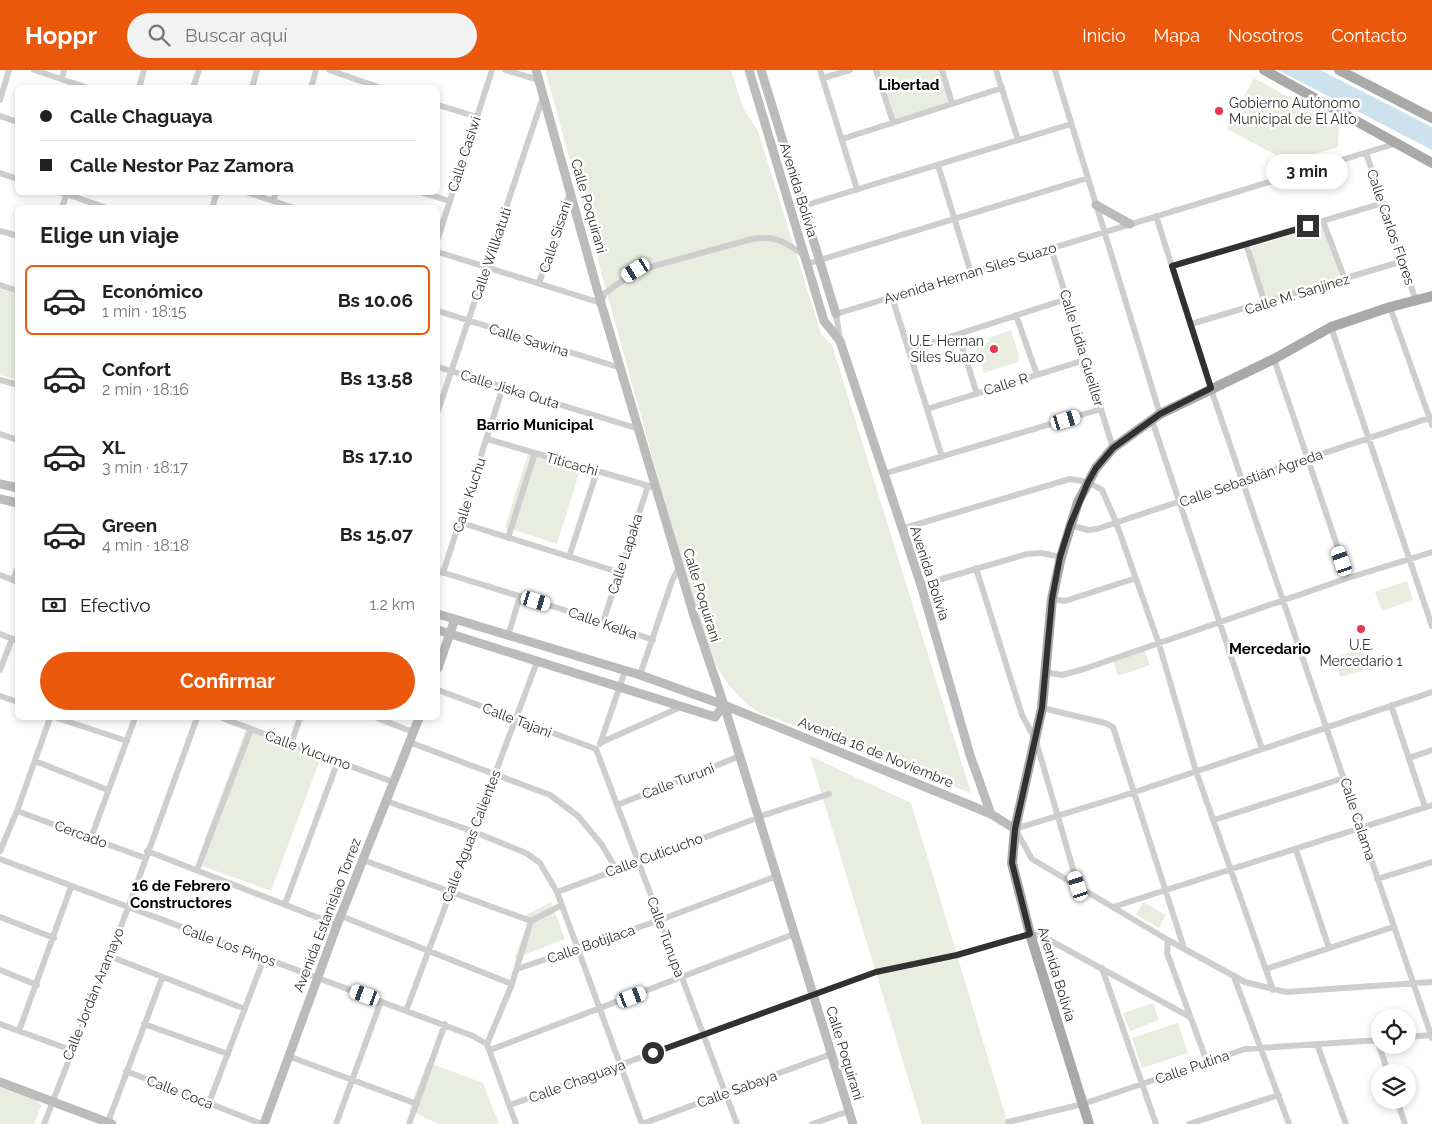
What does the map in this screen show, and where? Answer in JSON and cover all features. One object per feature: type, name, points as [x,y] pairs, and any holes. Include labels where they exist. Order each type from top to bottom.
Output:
[{"type":"main road","points":[[1264,70],[1394,144],[1432,163]]},
{"type":"main road","points":[[1339,70],[1432,118]]},
{"type":"main road","name":"Avenida Bolivia","points":[[1089,1124],[1030,934],[1012,863],[1015,829],[1042,708],[1052,599],[1060,557],[1070,525],[1096,468],[1113,448],[1156,417],[1211,388],[1274,359],[1331,327],[1390,307],[1432,296]]},
{"type":"street","points":[[0,100],[9,70]]},
{"type":"street","points":[[34,70],[79,85]]},
{"type":"street","points":[[62,79],[64,70]]},
{"type":"street","points":[[140,85],[144,70]]},
{"type":"street","points":[[194,85],[199,70]]},
{"type":"street","points":[[253,85],[258,70]]},
{"type":"street","points":[[311,85],[316,70]]},
{"type":"street","points":[[329,70],[366,85]]},
{"type":"street","name":"Calle Casiwi","points":[[440,231],[492,70]]},
{"type":"street","points":[[506,70],[539,80]]},
{"type":"street","name":"Calle Poquirani","points":[[536,70],[601,303],[639,429],[652,487],[724,705],[740,756],[755,818],[777,876],[853,1124]]},
{"type":"street","name":"Avenida Bolivia","points":[[749,70],[824,321],[840,341]]},
{"type":"street","name":"Avenida Bolivia","points":[[761,70],[836,314],[840,341],[921,585],[970,755],[990,814]]},
{"type":"street","points":[[820,70],[857,189]]},
{"type":"street","points":[[822,78],[850,70]]},
{"type":"street","points":[[876,70],[893,122]]},
{"type":"street","points":[[942,70],[952,103]]},
{"type":"street","points":[[996,70],[1018,140]]},
{"type":"street","points":[[1055,70],[1104,232],[1181,502],[1262,749]]},
{"type":"street","points":[[842,139],[1002,88]]},
{"type":"street","name":"Calle Willkatuti","points":[[440,405],[543,96]]},
{"type":"street","points":[[440,106],[477,118]]},
{"type":"street","points":[[0,116],[15,121]]},
{"type":"street","points":[[803,206],[1071,124]]},
{"type":"street","name":"Avenida Hernan Siles Suazo","points":[[836,314],[1394,144]]},
{"type":"street","name":"Calle Carlos Flores","points":[[1366,153],[1416,301]]},
{"type":"street","points":[[938,165],[971,273]]},
{"type":"street","points":[[0,173],[15,178]]},
{"type":"street","points":[[807,264],[1088,178]]},
{"type":"street","name":"Calle Sisani","points":[[539,283],[570,190]]},
{"type":"street","points":[[71,195],[99,205]]},
{"type":"street","points":[[255,195],[285,205]]},
{"type":"street","points":[[274,201],[275,195]]},
{"type":"street","points":[[431,195],[449,201]]},
{"type":"street","points":[[1172,266],[1383,203]]},
{"type":"street","points":[[1096,205],[1130,224]]},
{"type":"street","name":"Calle Calama","points":[[1156,216],[1211,388],[1431,1036]]},
{"type":"street","points":[[1323,221],[1344,280]]},
{"type":"street","points":[[0,231],[15,235]]},
{"type":"street","points":[[440,253],[601,303],[605,293],[636,270],[752,239],[769,237],[782,241],[804,255]]},
{"type":"street","points":[[1246,244],[1264,304]]},
{"type":"street","name":"Calle Lidia Gueiller","points":[[1051,248],[1113,448]]},
{"type":"street","name":"Calle M. Sanjinez","points":[[1191,324],[1264,304],[1403,261]]},
{"type":"street","points":[[0,285],[15,290]]},
{"type":"street","points":[[892,297],[942,457]]},
{"type":"street","points":[[909,350],[1067,299]]},
{"type":"street","points":[[1390,307],[1431,420]]},
{"type":"street","name":"Calle Sawina","points":[[440,312],[622,368]]},
{"type":"street","points":[[1016,316],[1037,375]]},
{"type":"street","points":[[1331,327],[1432,626]]},
{"type":"street","points":[[958,334],[977,394]]},
{"type":"street","points":[[1274,359],[1306,459],[1348,578]]},
{"type":"street","name":"Calle R","points":[[927,409],[1086,360]]},
{"type":"street","name":"Calle Jiska Quta","points":[[440,368],[639,429]]},
{"type":"street","points":[[0,380],[15,384]]},
{"type":"street","name":"Calle Kuchu","points":[[440,572],[487,440],[503,387]]},
{"type":"street","points":[[884,474],[1101,409]]},
{"type":"street","name":"Calle Sebastián Ágreda","points":[[1070,525],[1088,530],[1116,522],[1181,502],[1368,438],[1431,420]]},
{"type":"street","points":[[0,434],[15,439]]},
{"type":"street","name":"Titicachi","points":[[487,440],[652,487]]},
{"type":"street","points":[[508,538],[535,453]]},
{"type":"street","points":[[569,557],[597,471]]},
{"type":"street","points":[[901,528],[1060,482],[1077,479],[1088,482],[1102,490],[1116,522],[1159,644],[1196,770],[1272,990]]},
{"type":"street","points":[[0,484],[15,487]]},
{"type":"street","name":"Calle Lapaka","points":[[603,622],[618,572],[652,487]]},
{"type":"street","points":[[0,499],[15,503]]},
{"type":"street","points":[[459,522],[618,572]]},
{"type":"street","points":[[1045,672],[1062,675],[1159,644],[1348,578],[1432,552]]},
{"type":"street","points":[[921,585],[1027,554],[1041,553],[1060,557]]},
{"type":"street","points":[[640,675],[672,581],[679,567]]},
{"type":"street","points":[[976,568],[1022,715],[1036,740],[1056,816],[1078,886]]},
{"type":"street","name":"Calle Kelka","points":[[440,572],[603,622],[653,640]]},
{"type":"street","points":[[0,575],[15,581]]},
{"type":"street","points":[[1052,599],[1065,601],[1136,578]]},
{"type":"street","points":[[508,636],[520,596]]},
{"type":"street","name":"Avenida 16 de Noviembre","points":[[440,615],[640,675],[724,705],[990,814],[1015,829]]},
{"type":"street","points":[[440,662],[455,619]]},
{"type":"street","points":[[440,631],[715,717],[724,705]]},
{"type":"street","points":[[0,634],[15,640],[0,670]]},
{"type":"street","name":"Calle Aguas Calientes","points":[[406,1011],[537,662]]},
{"type":"street","points":[[596,749],[602,742],[625,671]]},
{"type":"street","name":"Calle Tajani","points":[[440,691],[596,749]]},
{"type":"street","points":[[1432,692],[1132,793],[1015,829],[1032,859],[1234,977],[1272,990],[1286,992],[1432,982]]},
{"type":"street","points":[[0,696],[15,701]]},
{"type":"street","points":[[1113,907],[1296,850],[1428,806],[1391,705]]},
{"type":"street","points":[[602,742],[683,706]]},
{"type":"street","points":[[1042,708],[1105,723],[1113,727],[1132,793],[1166,889],[1184,948]]},
{"type":"street","points":[[0,850],[17,811],[49,720]]},
{"type":"street","points":[[64,720],[127,741]]},
{"type":"street","points":[[90,838],[134,720]]},
{"type":"street","name":"Calle Jordán Aramayo","points":[[44,1124],[71,1050],[128,908],[196,720]]},
{"type":"street","name":"Calle Yucumo","points":[[227,720],[393,782]]},
{"type":"street","points":[[290,744],[299,720]]},
{"type":"street","points":[[382,720],[413,732]]},
{"type":"street","name":"Avenida Estanislao Torrez","points":[[263,1124],[337,925],[418,720]]},
{"type":"street","points":[[197,870],[251,729]]},
{"type":"street","points":[[409,742],[550,795],[578,816],[602,845],[616,869]]},
{"type":"street","name":"Calle Tunupa","points":[[596,749],[737,1124]]},
{"type":"street","points":[[1409,758],[1432,750]]},
{"type":"street","name":"Calle Turuni","points":[[616,805],[740,756]]},
{"type":"street","points":[[35,761],[108,790]]},
{"type":"street","points":[[285,904],[338,761]]},
{"type":"street","points":[[1214,820],[1344,778]]},
{"type":"street","name":"Calle Cuticucho","points":[[557,892],[755,818],[829,794]]},
{"type":"street","points":[[386,801],[472,831],[526,853],[540,863],[557,892],[642,1124]]},
{"type":"street","name":"Cercado","points":[[17,811],[145,858]]},
{"type":"street","points":[[1296,850],[1329,948]]},
{"type":"street","points":[[148,851],[337,925]]},
{"type":"street","name":"Calle Los Pinos","points":[[0,859],[71,887],[445,1024],[487,1044]]},
{"type":"street","points":[[363,860],[532,921]]},
{"type":"street","points":[[1377,879],[1432,862]]},
{"type":"street","name":"Calle Botijlaca","points":[[517,969],[577,950],[777,876]]},
{"type":"street","points":[[20,1031],[71,887]]},
{"type":"street","points":[[516,1124],[487,1044],[512,984],[532,921],[562,905]]},
{"type":"street","points":[[341,916],[512,984]]},
{"type":"street","points":[[0,917],[54,938]]},
{"type":"street","points":[[1266,969],[1393,928]]},
{"type":"street","points":[[490,1050],[794,934]]},
{"type":"street","points":[[1030,934],[1042,936],[1190,1017]]},
{"type":"street","name":"Calle Chaguaya","points":[[510,1105],[876,972],[957,955],[1030,934]]},
{"type":"street","points":[[1168,940],[1168,953],[1207,1062]]},
{"type":"street","points":[[108,956],[245,1008]]},
{"type":"street","points":[[208,1103],[264,958]]},
{"type":"street","points":[[1102,968],[1156,1124]]},
{"type":"street","points":[[0,970],[37,985]]},
{"type":"street","points":[[1234,977],[1290,1124]]},
{"type":"street","points":[[0,1082],[110,1123],[126,1070],[162,978]]},
{"type":"street","points":[[336,1124],[381,1001]]},
{"type":"street","points":[[0,1024],[71,1050]]},
{"type":"street","points":[[144,1024],[228,1054]]},
{"type":"street","points":[[411,1124],[445,1024]]},
{"type":"street","points":[[1416,1037],[1431,1036]]},
{"type":"street","name":"Calle Putina","points":[[1008,1122],[1083,1104],[1245,1048],[1371,1040]]},
{"type":"street","points":[[1317,1044],[1346,1124]]},
{"type":"street","name":"Calle Sabaya","points":[[642,1124],[832,1054]]},
{"type":"street","points":[[288,1056],[417,1104]]},
{"type":"street","name":"Calle Coca","points":[[126,1070],[263,1124]]},
{"type":"street","points":[[1189,1124],[1279,1095]]},
{"type":"street","points":[[1400,1109],[1405,1124]]},
{"type":"street","points":[[812,1124],[849,1112]]},
{"type":"shaded area","points":[[545,70],[731,70],[743,108],[758,131],[821,334],[832,345],[971,793],[758,712],[729,685],[719,669],[703,634],[686,578]]},
{"type":"shaded area","points":[[879,70],[939,70],[949,102],[895,119]]},
{"type":"shaded area","points":[[1254,78],[1294,100],[1307,111],[1339,126],[1338,147],[1289,162],[1227,129]]},
{"type":"shaded area","points":[[1322,225],[1339,275],[1337,278],[1268,300],[1265,298],[1251,251],[1253,247]]},
{"type":"shaded area","points":[[0,289],[15,293],[15,379],[0,375]]},
{"type":"shaded area","points":[[1011,330],[1019,356],[1018,362],[984,373],[975,347],[989,342],[988,338]]},
{"type":"shaded area","points":[[529,451],[581,467],[557,544],[505,527]]},
{"type":"shaded area","points":[[1407,581],[1413,600],[1382,611],[1375,592]]},
{"type":"shaded area","points":[[1143,646],[1150,665],[1118,676],[1112,657]]},
{"type":"shaded area","points":[[1368,647],[1374,667],[1340,677],[1334,657]]},
{"type":"shaded area","points":[[246,729],[321,757],[271,891],[202,866],[209,844],[204,841]]},
{"type":"shaded area","points":[[810,756],[911,803],[1008,1124],[922,1124]]},
{"type":"shaded area","points":[[551,902],[565,939],[514,959],[527,925],[525,918],[527,915]]},
{"type":"shaded area","points":[[1143,902],[1166,915],[1159,928],[1136,915]]},
{"type":"shaded area","points":[[1153,1003],[1159,1020],[1130,1031],[1123,1013]]},
{"type":"shaded area","points":[[1178,1023],[1188,1053],[1142,1068],[1132,1038]]},
{"type":"shaded area","points":[[427,1062],[483,1083],[499,1124],[438,1124],[409,1110]]},
{"type":"shaded area","points":[[0,1086],[37,1099],[37,1102],[42,1104],[34,1124],[0,1124]]},
{"type":"water","points":[[1278,70],[1320,70],[1432,127],[1432,150]]},
{"type":"place","name":"Gobierno Autónomo Municipal de El Alto","points":[[1219,111]]},
{"type":"place","name":"U.E. Hernan Siles Suazo","points":[[994,349]]},
{"type":"place","name":"U.E. Mercedario 1","points":[[1361,629]]},
{"type":"district","name":"Libertad","points":[[909,85]]},
{"type":"district","name":"Barrio Municipal","points":[[535,425]]},
{"type":"district","name":"Mercedario","points":[[1270,649]]},
{"type":"district","name":"16 de Febrero Constructores","points":[[181,894]]},
{"type":"route","points":[[653,1053],[876,972],[957,955],[1030,934],[1012,863],[1015,829],[1042,708],[1052,599],[1060,557],[1078,502],[1096,468],[1113,448],[1160,414],[1211,388],[1172,266],[1308,226]]}]
